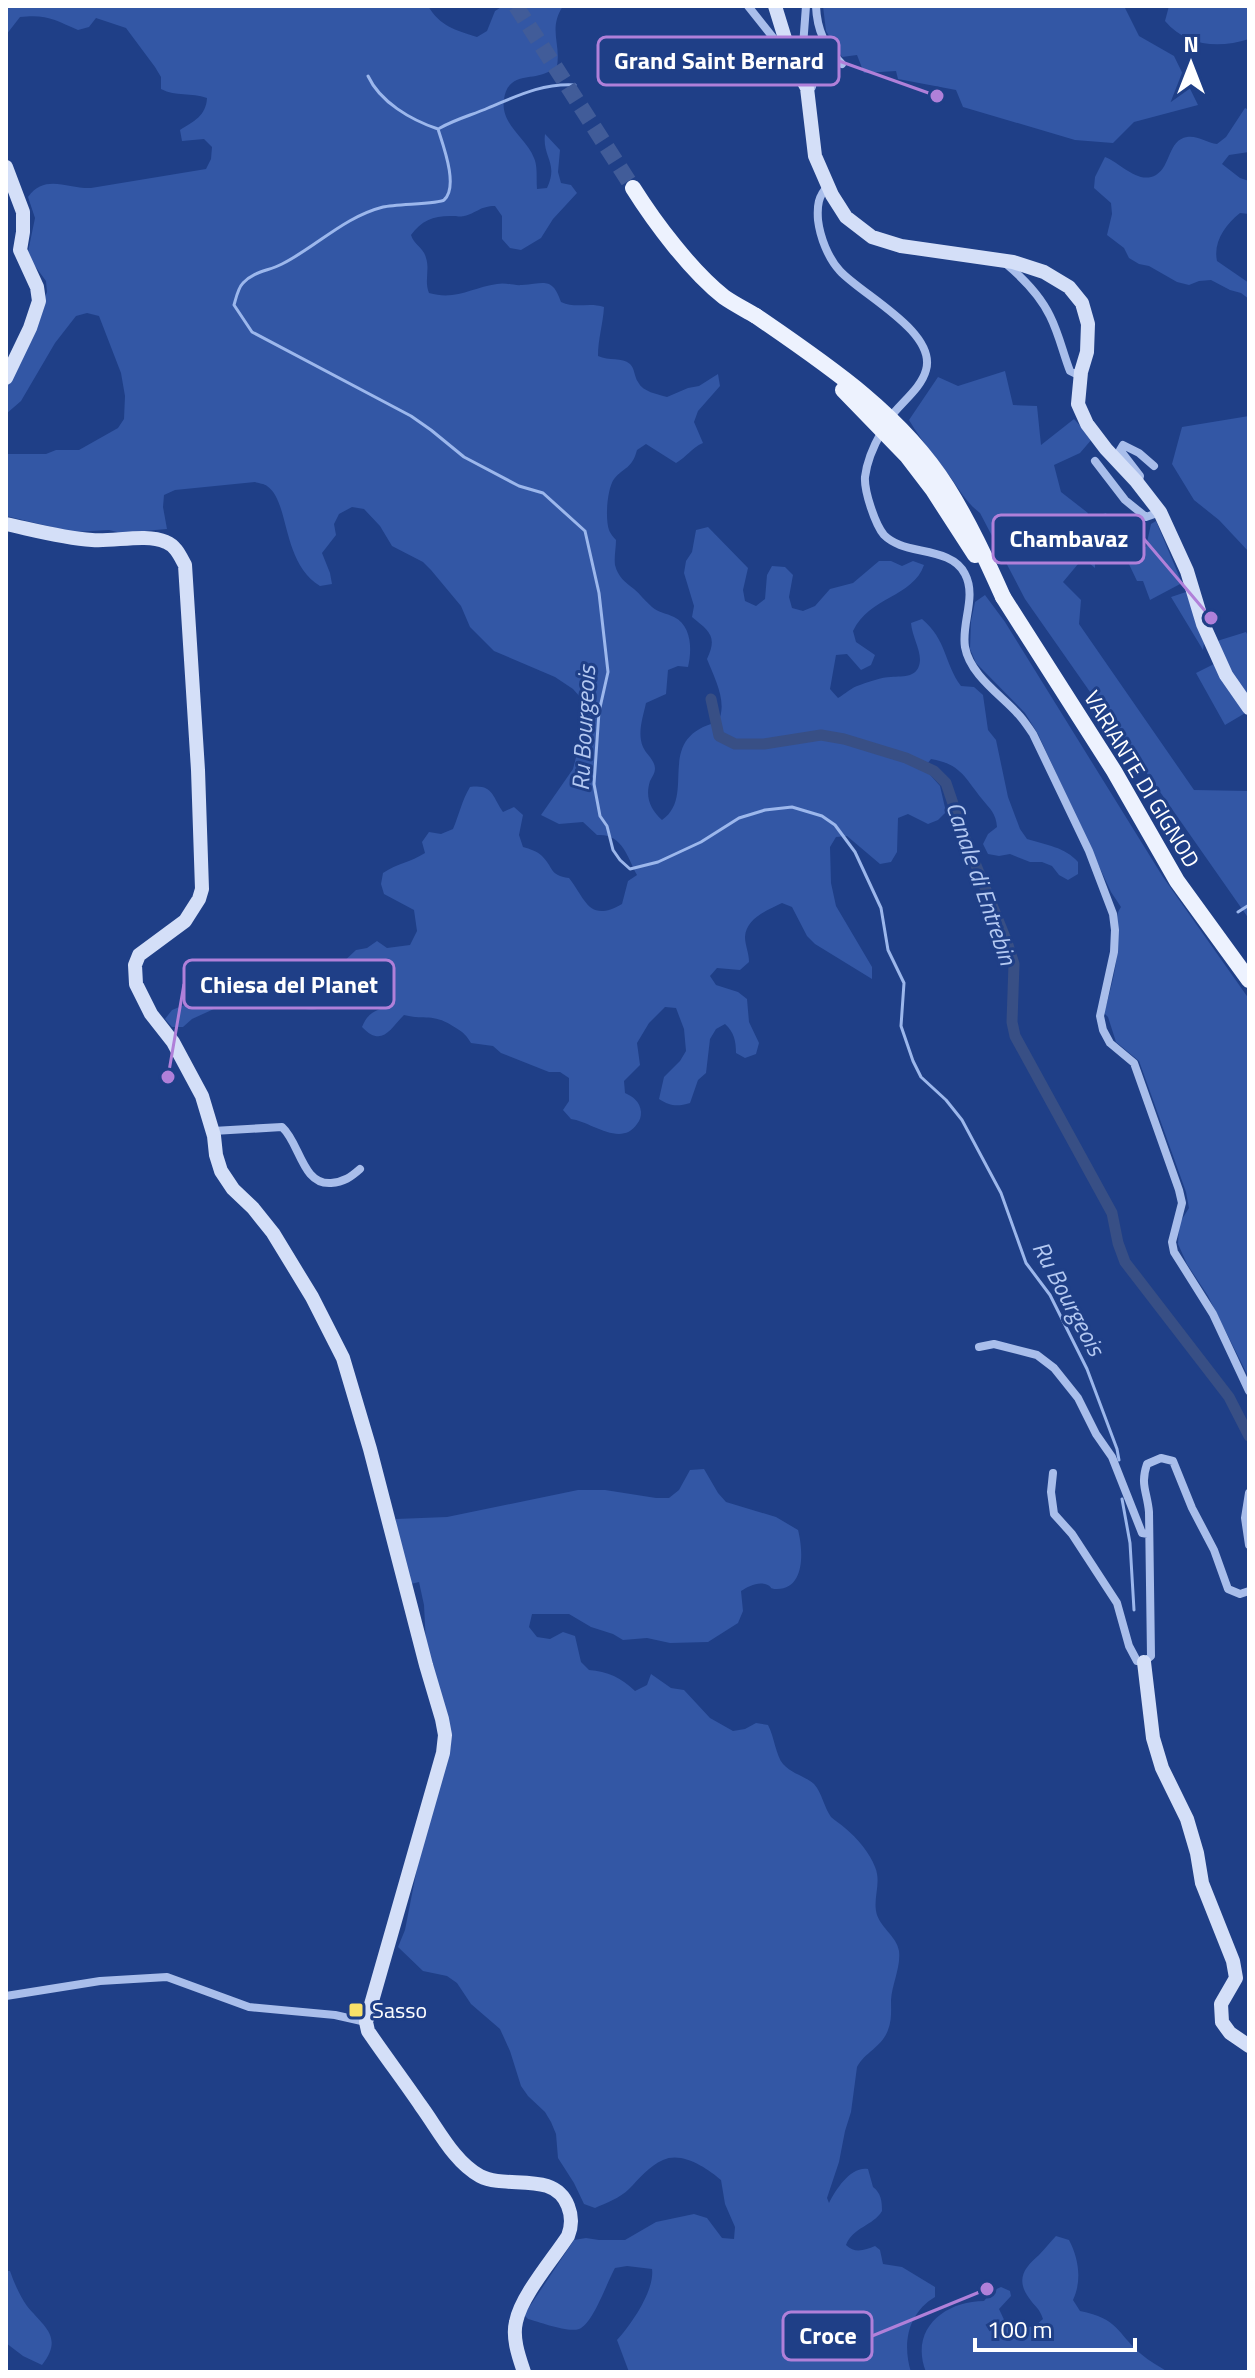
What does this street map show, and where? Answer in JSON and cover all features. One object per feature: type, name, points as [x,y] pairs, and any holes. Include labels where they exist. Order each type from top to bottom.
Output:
[{"type":"main road","points":[[775,6],[791,58],[807,88],[815,156],[846,217],[872,237],[901,246],[1002,260],[1044,272],[1069,287],[1082,303],[1088,324],[1087,352],[1080,376],[1078,404],[1087,424],[1160,512],[1187,571],[1203,624],[1226,675],[1249,708]]},
{"type":"main road","points":[[6,167],[23,212],[20,250],[37,287],[39,301],[6,378]]},
{"type":"main road","name":"VARIANTE DI GIGNOD","points":[[633,188],[683,255],[725,297],[838,374],[872,401],[918,448],[946,485],[973,530],[1003,597],[1114,771],[1177,881],[1249,980]]},
{"type":"main road","points":[[6,524],[88,540],[148,538],[167,542],[176,549],[185,565],[202,889],[185,921],[139,955],[134,975],[151,1014],[173,1042],[202,1096],[221,1171],[273,1233],[312,1297],[343,1358],[370,1449],[445,1735],[443,1753],[366,2022],[376,2043],[457,2158],[480,2176],[502,2182],[542,2184],[564,2197],[571,2220],[568,2236],[524,2302],[515,2326],[524,2372]]},
{"type":"main road","points":[[1144,1662],[1153,1738],[1162,1768],[1187,1819],[1202,1883],[1233,1961],[1236,1978],[1221,2004],[1222,2022],[1230,2033],[1249,2046]]},
{"type":"street","points":[[748,6],[791,58]]},
{"type":"street","points":[[806,6],[803,46],[813,78],[812,87],[807,88]]},
{"type":"street","points":[[816,6],[818,31],[823,42],[842,64]]},
{"type":"street","points":[[828,186],[821,194],[817,209],[819,226],[830,257],[861,290],[906,326],[925,347],[927,357],[927,369],[920,382],[891,417],[871,450],[865,478],[868,498],[884,535],[899,544],[954,561],[964,570],[970,598],[965,648],[973,666],[1033,734],[1089,851],[1113,914],[1115,930],[1114,952],[1100,1016],[1103,1030],[1110,1043],[1134,1063],[1175,1178],[1182,1203],[1172,1242],[1174,1252],[1213,1314],[1249,1391]]},
{"type":"street","points":[[1002,260],[1043,303],[1052,319],[1070,371],[1080,376]]},
{"type":"street","points":[[1139,484],[1140,476],[1120,450],[1123,445],[1154,466]]},
{"type":"street","points":[[1095,461],[1125,500],[1146,517],[1160,512]]},
{"type":"street","points":[[213,1131],[282,1127],[290,1134],[310,1176],[321,1183],[350,1179],[360,1169]]},
{"type":"street","points":[[979,1347],[994,1344],[1037,1355],[1054,1368],[1078,1398],[1108,1450],[1142,1533],[1148,1534]]},
{"type":"street","points":[[1053,1473],[1051,1492],[1054,1514],[1072,1534],[1104,1581],[1122,1617],[1137,1661],[1144,1662],[1151,1656],[1148,1500],[1142,1480],[1147,1464],[1161,1458],[1173,1461],[1192,1508],[1214,1550],[1228,1589],[1240,1594],[1249,1591]]},
{"type":"street","points":[[1249,1493],[1245,1518],[1249,1545]]},
{"type":"street","points":[[6,1996],[100,1981],[167,1977],[249,2007],[335,2015],[366,2022]]},
{"type":"shaded area","points":[[6,6],[428,6],[443,23],[477,37],[487,31],[495,11],[503,6],[563,6],[556,22],[557,66],[545,74],[512,83],[506,92],[504,108],[510,124],[534,158],[537,189],[547,188],[550,179],[551,166],[545,134],[560,150],[558,172],[561,183],[571,185],[577,193],[553,219],[541,238],[521,250],[510,248],[502,239],[502,216],[495,206],[463,216],[433,218],[411,235],[426,258],[429,293],[448,295],[500,284],[546,283],[554,288],[561,302],[604,307],[598,356],[630,364],[638,382],[647,390],[667,397],[699,386],[718,374],[720,386],[698,411],[694,422],[703,443],[676,463],[646,444],[637,450],[630,464],[614,479],[608,497],[608,525],[616,540],[615,565],[618,573],[652,607],[680,621],[689,639],[688,667],[678,666],[668,670],[666,694],[646,703],[642,719],[641,742],[655,769],[648,792],[654,812],[662,820],[672,809],[677,796],[681,753],[686,741],[698,730],[718,722],[721,715],[719,691],[707,659],[712,639],[692,617],[694,606],[684,573],[696,530],[708,527],[748,568],[743,590],[745,601],[756,606],[765,599],[767,575],[772,566],[785,567],[793,575],[789,597],[792,608],[803,611],[815,606],[830,589],[853,583],[879,561],[891,561],[902,566],[913,561],[924,565],[911,584],[869,611],[853,631],[856,642],[875,655],[871,665],[861,670],[847,654],[836,655],[830,689],[838,698],[854,687],[871,681],[914,673],[920,660],[911,623],[922,619],[941,643],[961,686],[974,687],[983,695],[988,730],[996,740],[1008,797],[1020,829],[1027,839],[1055,847],[1073,857],[1078,862],[1078,874],[1068,880],[1052,866],[1042,862],[1030,862],[1010,854],[988,854],[983,844],[988,834],[997,827],[992,812],[956,768],[931,759],[924,768],[940,786],[946,812],[928,824],[908,814],[898,818],[897,852],[891,862],[880,864],[847,836],[836,837],[830,847],[831,883],[836,906],[872,967],[872,979],[815,944],[807,936],[792,907],[782,903],[764,912],[746,930],[749,962],[740,970],[717,968],[710,976],[716,985],[738,992],[747,999],[749,1022],[759,1043],[756,1054],[745,1058],[736,1053],[734,1037],[725,1024],[716,1029],[710,1039],[706,1073],[698,1080],[690,1103],[674,1105],[659,1099],[664,1077],[686,1051],[684,1029],[676,1008],[665,1007],[649,1023],[637,1043],[640,1065],[624,1081],[625,1093],[638,1102],[641,1112],[637,1124],[623,1134],[571,1119],[563,1110],[569,1101],[569,1078],[560,1072],[549,1072],[501,1053],[493,1046],[471,1043],[461,1031],[441,1020],[404,1015],[385,1034],[375,1036],[369,1033],[362,1027],[365,1021],[372,1013],[394,1001],[392,989],[367,990],[351,981],[325,1005],[311,1010],[287,1003],[283,993],[274,986],[264,986],[192,1019],[183,1027],[172,1027],[165,1019],[172,1010],[274,969],[293,965],[315,970],[339,966],[356,950],[367,948],[377,941],[387,948],[410,945],[417,931],[414,910],[384,894],[381,884],[383,873],[425,853],[422,842],[429,832],[441,834],[453,829],[470,787],[488,789],[503,812],[514,807],[523,815],[519,835],[523,847],[540,854],[555,873],[569,878],[595,910],[611,909],[622,904],[628,881],[637,875],[623,847],[612,838],[597,835],[583,822],[559,824],[541,815],[573,769],[589,707],[573,689],[555,677],[494,651],[470,627],[461,606],[431,570],[423,562],[392,546],[380,526],[364,509],[352,507],[339,514],[334,524],[336,535],[322,553],[332,584],[320,586],[298,562],[274,494],[266,485],[255,482],[175,490],[164,495],[167,529],[121,533],[109,530],[73,532],[6,516],[6,454],[79,450],[118,428],[124,419],[125,396],[121,373],[99,316],[87,313],[76,316],[55,343],[21,401],[6,414],[6,385],[47,292],[46,281],[28,252],[35,218],[28,197],[49,184],[91,188],[206,169],[212,147],[204,139],[182,141],[180,130],[202,114],[207,98],[161,89],[161,77],[126,28],[96,18],[89,27],[78,30],[50,19],[29,16],[20,17],[6,35]]},
{"type":"shaded area","points":[[823,6],[1124,6],[1139,36],[1174,56],[1198,105],[1134,122],[1113,143],[1075,140],[963,107],[956,90],[898,79],[896,71],[864,73],[857,55],[842,57],[826,31]]},
{"type":"shaded area","points":[[1169,6],[1249,6],[1249,39],[1214,44],[1183,36],[1165,21]]},
{"type":"shaded area","points":[[1245,108],[1249,110],[1249,152],[1229,155],[1222,164],[1249,181],[1249,214],[1240,213],[1230,223],[1221,234],[1216,254],[1217,261],[1249,283],[1249,299],[1211,280],[1189,285],[1177,282],[1129,258],[1124,248],[1107,235],[1111,203],[1094,188],[1095,177],[1105,157],[1136,175],[1156,175],[1181,139],[1194,137],[1217,144],[1226,137]]},
{"type":"shaded area","points":[[1005,371],[1013,405],[1037,406],[1041,445],[1074,419],[1092,439],[1080,453],[1054,465],[1061,492],[1088,513],[1084,521],[1106,513],[1115,532],[1115,549],[1101,564],[1095,562],[1095,568],[1083,558],[1063,582],[1081,600],[1079,624],[1194,790],[1249,791],[1249,919],[1025,599],[980,513],[964,497],[909,420],[938,377],[958,386]]},
{"type":"shaded area","points":[[1249,416],[1249,552],[1219,520],[1194,500],[1172,464],[1182,427]]},
{"type":"shaded area","points":[[1156,521],[1182,583],[1150,600],[1143,581],[1137,581],[1127,560],[1128,547],[1146,547],[1151,524]]},
{"type":"shaded area","points":[[1186,592],[1204,643],[1203,650],[1171,597]]},
{"type":"shaded area","points":[[985,595],[1005,622],[1163,877],[1249,999],[1249,1378],[1178,1244],[1179,1224],[1189,1208],[1186,1192],[1139,1061],[1116,1042],[1104,1013],[1112,985],[1118,938],[1117,918],[1121,907],[1111,892],[1038,734],[1025,713],[976,663],[970,649],[975,602]]},
{"type":"shaded area","points":[[1246,632],[1249,638],[1249,693],[1246,694],[1230,671],[1217,641]]},
{"type":"shaded area","points":[[1214,664],[1247,712],[1225,725],[1196,673]]},
{"type":"shaded area","points":[[704,1469],[726,1502],[776,1517],[798,1530],[801,1557],[798,1575],[793,1582],[777,1589],[758,1584],[741,1591],[743,1611],[738,1623],[708,1642],[670,1643],[647,1638],[623,1640],[569,1614],[532,1614],[529,1627],[537,1637],[550,1639],[563,1632],[575,1636],[581,1662],[589,1670],[614,1676],[635,1691],[647,1685],[651,1674],[671,1688],[684,1690],[710,1718],[733,1731],[756,1723],[768,1725],[783,1764],[814,1784],[831,1817],[858,1841],[873,1862],[878,1879],[877,1915],[898,1946],[899,1963],[888,2030],[882,2041],[857,2067],[851,2112],[827,2198],[829,2203],[850,2175],[868,2169],[882,2211],[853,2234],[846,2245],[856,2250],[875,2246],[880,2250],[883,2264],[902,2267],[935,2287],[935,2297],[919,2311],[910,2330],[907,2350],[911,2372],[629,2372],[617,2340],[646,2297],[652,2269],[615,2268],[594,2311],[579,2329],[561,2328],[528,2319],[524,2315],[574,2240],[625,2240],[656,2222],[694,2214],[707,2218],[722,2238],[734,2239],[735,2227],[725,2204],[721,2180],[694,2162],[670,2158],[653,2166],[617,2198],[595,2208],[584,2204],[558,2158],[556,2134],[551,2122],[521,2086],[500,2029],[471,2004],[457,1983],[447,1976],[423,1971],[398,1947],[405,1930],[420,1853],[451,1745],[448,1717],[426,1644],[419,1582],[411,1584],[395,1527],[396,1519],[447,1517],[578,1490],[669,1498],[679,1490],[690,1470]]},
{"type":"shaded area","points":[[1056,2236],[1069,2240],[1075,2255],[1078,2278],[1073,2300],[1080,2311],[1110,2322],[1141,2354],[1168,2372],[926,2372],[922,2343],[927,2331],[934,2320],[956,2306],[984,2301],[992,2291],[1001,2287],[1010,2291],[1011,2296],[999,2309],[1007,2326],[1034,2327],[1043,2319],[1025,2291],[1022,2279],[1030,2264]]},
{"type":"shaded area","points":[[6,2271],[10,2271],[24,2302],[49,2333],[51,2347],[42,2365],[6,2343]]},
{"type":"waterway","name":"Ru Bourgeois","points":[[368,76],[380,94],[397,109],[438,129],[450,176],[448,194],[444,200],[383,207],[356,218],[295,257],[247,279],[234,305],[252,332],[411,416],[464,457],[519,486],[543,493],[585,531],[599,593],[608,672],[599,712],[594,784],[600,816],[607,826],[613,850],[630,869],[658,862],[701,842],[739,818],[765,810],[792,807],[822,816],[835,825],[855,852],[881,908],[888,950],[904,983],[901,1026],[913,1061],[921,1077],[962,1120],[1001,1193],[1026,1263],[1050,1295],[1087,1369],[1119,1460]]},
{"type":"waterway","points":[[440,128],[530,91],[575,85]]},
{"type":"waterway","name":"Canale di Entrebin","points":[[711,699],[719,736],[735,744],[764,744],[821,735],[844,739],[906,758],[934,771],[946,783],[1014,964],[1012,1022],[1015,1036],[1112,1213],[1125,1262],[1229,1397],[1249,1436]]},
{"type":"waterway","points":[[1238,912],[1249,905]]},
{"type":"waterway","name":"Ru Bourgeois","points":[[1122,1499],[1130,1543],[1134,1610]]},
{"type":"tunnel","points":[[516,6],[633,188]]},
{"type":"place","name":"Grand Saint Bernard","points":[[937,96]]},
{"type":"place","name":"Chambavaz","points":[[1211,618]]},
{"type":"place","name":"Chiesa del Planet","points":[[168,1077]]},
{"type":"place","name":"Sasso","points":[[356,2010]]},
{"type":"place","name":"Croce","points":[[987,2289]]}]
